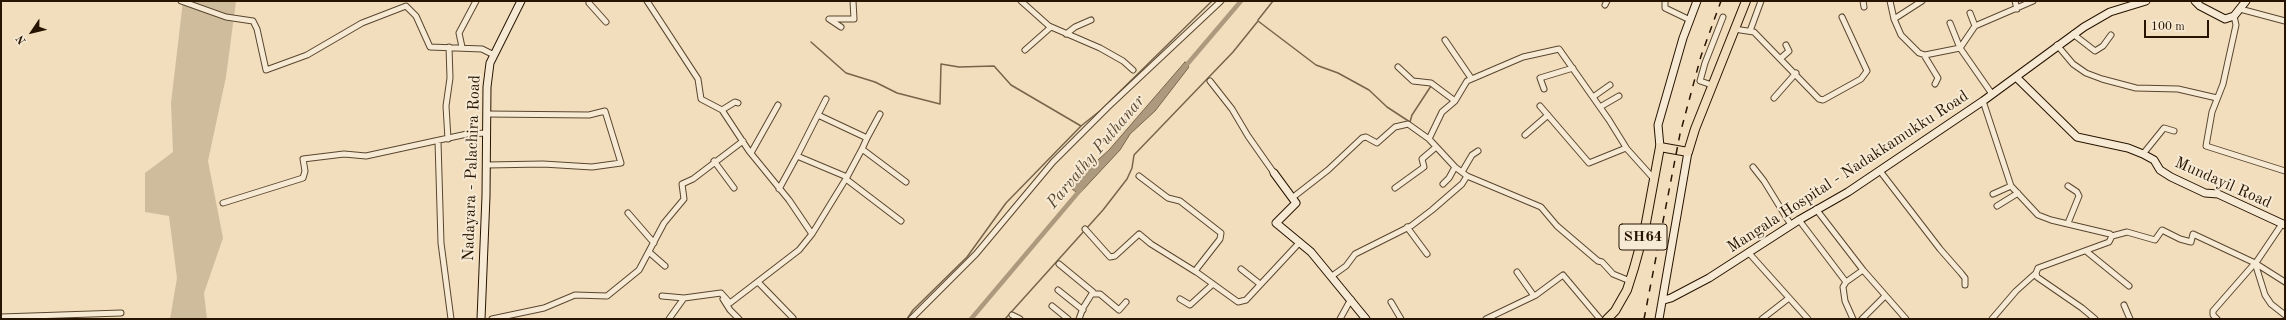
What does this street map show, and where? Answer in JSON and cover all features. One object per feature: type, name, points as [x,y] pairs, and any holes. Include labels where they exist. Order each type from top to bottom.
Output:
[{"type":"main road","name":"Nadayara - Palachira Road","points":[[481,319],[487,165],[487,87],[490,64],[521,1]]},
{"type":"main road","points":[[1688,152],[1660,147],[1658,125],[1697,1]]},
{"type":"main road","points":[[1659,319],[1664,300],[1688,152],[1712,85],[1746,1]]},
{"type":"main road","name":"Mangala Hospital - Nadakkamukku Road","points":[[1664,300],[1671,298],[1709,278],[1816,209],[1880,171],[1983,102],[2073,34],[2110,12],[2146,1]]},
{"type":"main road","points":[[2195,1],[2200,6],[2225,19],[2234,16],[2246,1]]},
{"type":"main road","name":"Mundayil Road","points":[[2016,77],[2077,138],[2128,148],[2143,154],[2154,160],[2160,170],[2171,177],[2205,193],[2218,194],[2284,225]]},
{"type":"main road","name":"SH64","points":[[1607,319],[1614,311],[1630,281],[1645,228],[1660,147]]},
{"type":"main road","points":[[1274,173],[1296,203],[1276,223],[1300,242],[1332,276],[1366,319]]},
{"type":"street","points":[[180,1],[226,16],[253,21],[257,29],[266,70],[307,55],[362,23],[406,6],[416,16],[430,47],[462,47],[482,49],[494,55]]},
{"type":"street","points":[[462,47],[459,32],[476,1]]},
{"type":"street","points":[[646,1],[698,79],[702,99],[722,110],[751,153],[812,234]]},
{"type":"street","points":[[841,27],[829,19],[854,19],[853,1]]},
{"type":"street","points":[[1021,1],[1051,27],[1106,51],[1126,63],[1133,70]]},
{"type":"street","points":[[911,319],[976,254],[1053,162],[1113,102],[1221,1]]},
{"type":"street","points":[[1665,1],[1665,8],[1690,20]]},
{"type":"street","points":[[1750,31],[1761,1]]},
{"type":"street","points":[[1890,1],[1894,20],[1901,35],[1924,55],[1938,78],[1934,84]]},
{"type":"street","points":[[1894,20],[1922,1]]},
{"type":"street","points":[[2015,1],[2017,9]]},
{"type":"street","points":[[1924,55],[1960,48],[1975,26],[2033,1]]},
{"type":"street","points":[[589,3],[606,22]]},
{"type":"street","points":[[2240,8],[2285,21]]},
{"type":"street","points":[[1970,13],[1975,26]]},
{"type":"street","points":[[1712,85],[1700,81],[1705,63],[1723,16]]},
{"type":"street","points":[[2234,16],[2236,25],[2222,90],[2217,98],[2212,112],[2206,146],[2285,171]]},
{"type":"street","points":[[1734,29],[1754,32],[1822,100],[1865,75],[1866,69],[1842,17]]},
{"type":"street","points":[[1066,34],[1075,27],[1091,20]]},
{"type":"street","points":[[1950,22],[1960,48],[1992,94]]},
{"type":"street","points":[[1025,50],[1051,27]]},
{"type":"street","points":[[2073,34],[2095,51],[2103,46],[2111,35]]},
{"type":"street","points":[[1445,40],[1472,78]]},
{"type":"street","points":[[1781,58],[1789,51],[1786,45]]},
{"type":"street","points":[[2057,45],[2073,64],[2102,79],[2136,88],[2178,89],[2217,98]]},
{"type":"street","points":[[448,139],[446,106],[450,78],[449,47]]},
{"type":"street","points":[[1429,139],[1445,109],[1455,101],[1467,81],[1523,57],[1559,49],[1593,97],[1626,148],[1654,179]]},
{"type":"street","points":[[1398,67],[1413,81],[1431,83],[1455,101]]},
{"type":"street","points":[[1544,89],[1540,78],[1573,68]]},
{"type":"street","points":[[1774,98],[1796,73]]},
{"type":"street","points":[[1210,81],[1232,109],[1248,136],[1274,173]]},
{"type":"street","points":[[1593,97],[1610,85]]},
{"type":"street","points":[[1600,108],[1618,96]]},
{"type":"street","points":[[779,189],[826,99]]},
{"type":"street","points":[[722,110],[735,102],[738,103]]},
{"type":"street","points":[[1983,102],[2011,186],[2038,215],[2051,220],[2110,234],[2112,236],[2127,232],[2155,240],[2162,230],[2180,240],[2191,242],[2194,234],[2255,263],[2285,282]]},
{"type":"street","points":[[751,153],[778,105]]},
{"type":"street","points":[[1540,106],[1589,163],[1626,148]]},
{"type":"street","points":[[487,114],[589,115],[605,111],[621,163],[592,167],[543,164],[487,165]]},
{"type":"street","points":[[719,293],[730,303],[799,250],[812,234],[846,178],[880,114]]},
{"type":"street","points":[[818,115],[867,138]]},
{"type":"street","points":[[1525,135],[1548,115]]},
{"type":"street","points":[[1292,198],[1328,170],[1362,138],[1366,137],[1377,144],[1395,127],[1408,124],[1429,139],[1455,167],[1464,174],[1541,207],[1557,226],[1598,261],[1602,262],[1613,274],[1630,281]]},
{"type":"street","points":[[2143,154],[2164,128],[2174,131]]},
{"type":"street","points":[[223,203],[303,178],[305,171],[303,159],[344,154],[366,156],[467,134],[487,133]]},
{"type":"street","points":[[438,141],[442,243],[451,319]]},
{"type":"street","points":[[492,319],[544,308],[575,294],[607,296],[640,270],[664,223],[684,199],[681,185],[743,141]]},
{"type":"street","points":[[1395,188],[1424,167],[1422,159],[1436,147]]},
{"type":"street","points":[[862,149],[906,182]]},
{"type":"street","points":[[1332,276],[1346,266],[1355,254],[1407,227],[1432,210],[1462,184],[1464,174],[1472,155],[1478,151]]},
{"type":"street","points":[[797,156],[846,178],[901,221]]},
{"type":"street","points":[[714,161],[734,188]]},
{"type":"street","points":[[1443,184],[1449,178],[1455,167]]},
{"type":"street","points":[[1753,167],[1764,180],[1791,225]]},
{"type":"street","points":[[1880,171],[1940,249],[1965,278],[1965,285]]},
{"type":"street","points":[[1139,176],[1168,198],[1180,201],[1221,233],[1220,239],[1196,272]]},
{"type":"street","points":[[1993,194],[2011,186]]},
{"type":"street","points":[[2068,186],[2077,192],[2079,196],[2068,223]]},
{"type":"street","points":[[1997,206],[2018,193]]},
{"type":"street","points":[[1816,209],[1863,270],[1906,319]]},
{"type":"street","points":[[628,213],[654,242]]},
{"type":"street","points":[[1799,220],[1846,282]]},
{"type":"street","points":[[2217,319],[2213,315],[2213,311],[2255,263],[2284,225]]},
{"type":"street","points":[[1407,227],[1427,254]]},
{"type":"street","points":[[1085,229],[1110,257],[1115,256],[1139,234],[1151,244],[1196,272],[1238,302],[1246,300],[1300,242]]},
{"type":"street","points":[[1992,319],[2038,268],[2109,242],[2112,236]]},
{"type":"street","points":[[2086,251],[2129,286]]},
{"type":"street","points":[[649,252],[665,266]]},
{"type":"street","points":[[1748,252],[1808,319]]},
{"type":"street","points":[[2255,263],[2265,295],[2271,304],[2285,314]]},
{"type":"street","points":[[1059,264],[1093,294],[1100,294],[1119,310],[1126,302]]},
{"type":"street","points":[[1241,269],[1260,284]]},
{"type":"street","points":[[1853,319],[1845,302],[1843,287],[1846,282],[1863,270]]},
{"type":"street","points":[[1517,272],[1534,296]]},
{"type":"street","points":[[2036,272],[2037,277],[2082,308],[2095,319]]},
{"type":"street","points":[[1486,319],[1534,296],[1563,275],[1600,319]]},
{"type":"street","points":[[758,282],[794,318]]},
{"type":"street","points":[[1180,299],[1190,305],[1212,284]]},
{"type":"street","points":[[1058,290],[1083,310]]},
{"type":"street","points":[[662,296],[684,298],[719,293]]},
{"type":"street","points":[[719,293],[730,310],[739,319]]},
{"type":"street","points":[[1079,319],[1093,294]]},
{"type":"street","points":[[1862,319],[1885,296]]},
{"type":"street","points":[[669,319],[684,298]]},
{"type":"street","points":[[1762,319],[1789,298]]},
{"type":"street","points":[[1340,319],[1351,299]]},
{"type":"street","points":[[1391,302],[1401,319]]},
{"type":"street","points":[[2124,305],[2130,319]]},
{"type":"street","points":[[1052,306],[1068,319]]},
{"type":"street","points":[[1,317],[121,313]]},
{"type":"street","points":[[1012,315],[1020,319]]},
{"type":"shaded area","points":[[183,1],[236,1],[226,77],[208,161],[223,238],[204,293],[207,319],[170,319],[177,278],[169,216],[145,212],[145,173],[173,152],[171,103]]},
{"type":"shaded area","points":[[1185,62],[1189,67],[1155,111],[1130,134],[1120,150],[1079,194],[1072,189],[1079,177],[1109,150]]},
{"type":"waterway","points":[[907,319],[913,310],[967,257],[1006,203],[1081,126],[1101,110],[1212,1]]},
{"type":"waterway","name":"Parvathy Puthanar","points":[[1184,68],[1241,1]]},
{"type":"waterway","points":[[1258,20],[1273,1]]},
{"type":"waterway","points":[[1005,319],[1103,210],[1127,179],[1132,168],[1134,155],[1233,52],[1258,21],[1316,65],[1338,73],[1369,90],[1387,107],[1410,122],[1412,115],[1431,86]]},
{"type":"waterway","points":[[811,42],[846,73],[875,82],[897,93],[940,104],[941,64],[959,67],[994,66],[1011,85],[1081,126]]},
{"type":"waterway","name":"Parvathy Puthanar","points":[[971,319],[1081,189]]},
{"type":"railway","points":[[1644,319],[1680,134],[1701,56],[1721,1]]}]
